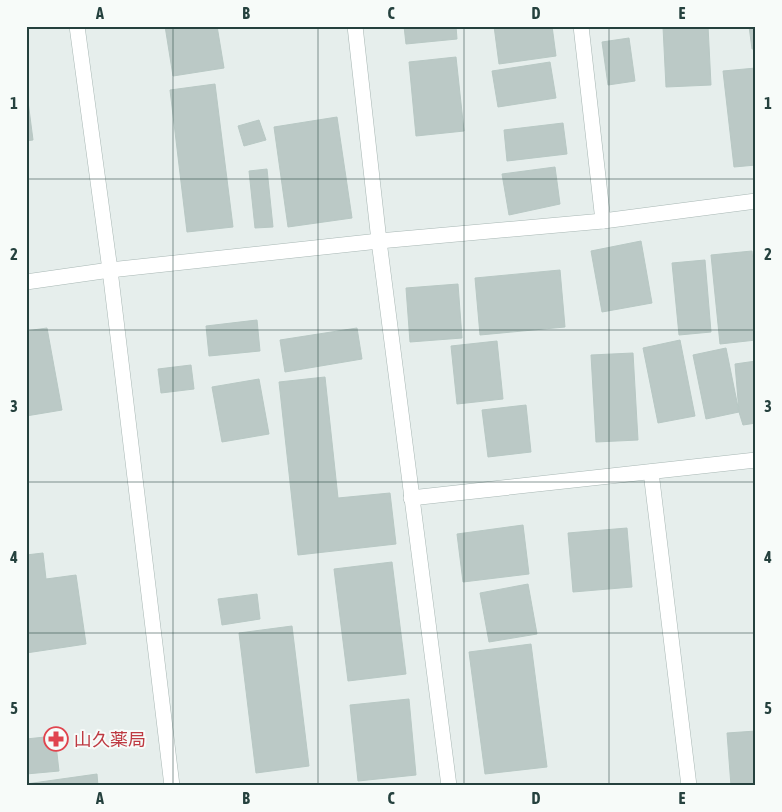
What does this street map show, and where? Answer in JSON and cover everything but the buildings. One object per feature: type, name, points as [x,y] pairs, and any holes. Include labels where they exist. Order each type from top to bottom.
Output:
[{"type":"street","points":[[77,26],[110,270],[172,786]]},
{"type":"street","points":[[355,26],[379,241],[449,786]]},
{"type":"street","points":[[581,26],[603,221]]},
{"type":"street","points":[[26,282],[110,270],[379,241],[603,221],[756,201]]},
{"type":"street","points":[[411,498],[756,460]]},
{"type":"street","points":[[651,472],[689,786]]},
{"type":"place","name":"山久薬局","points":[[56,739]]}]
